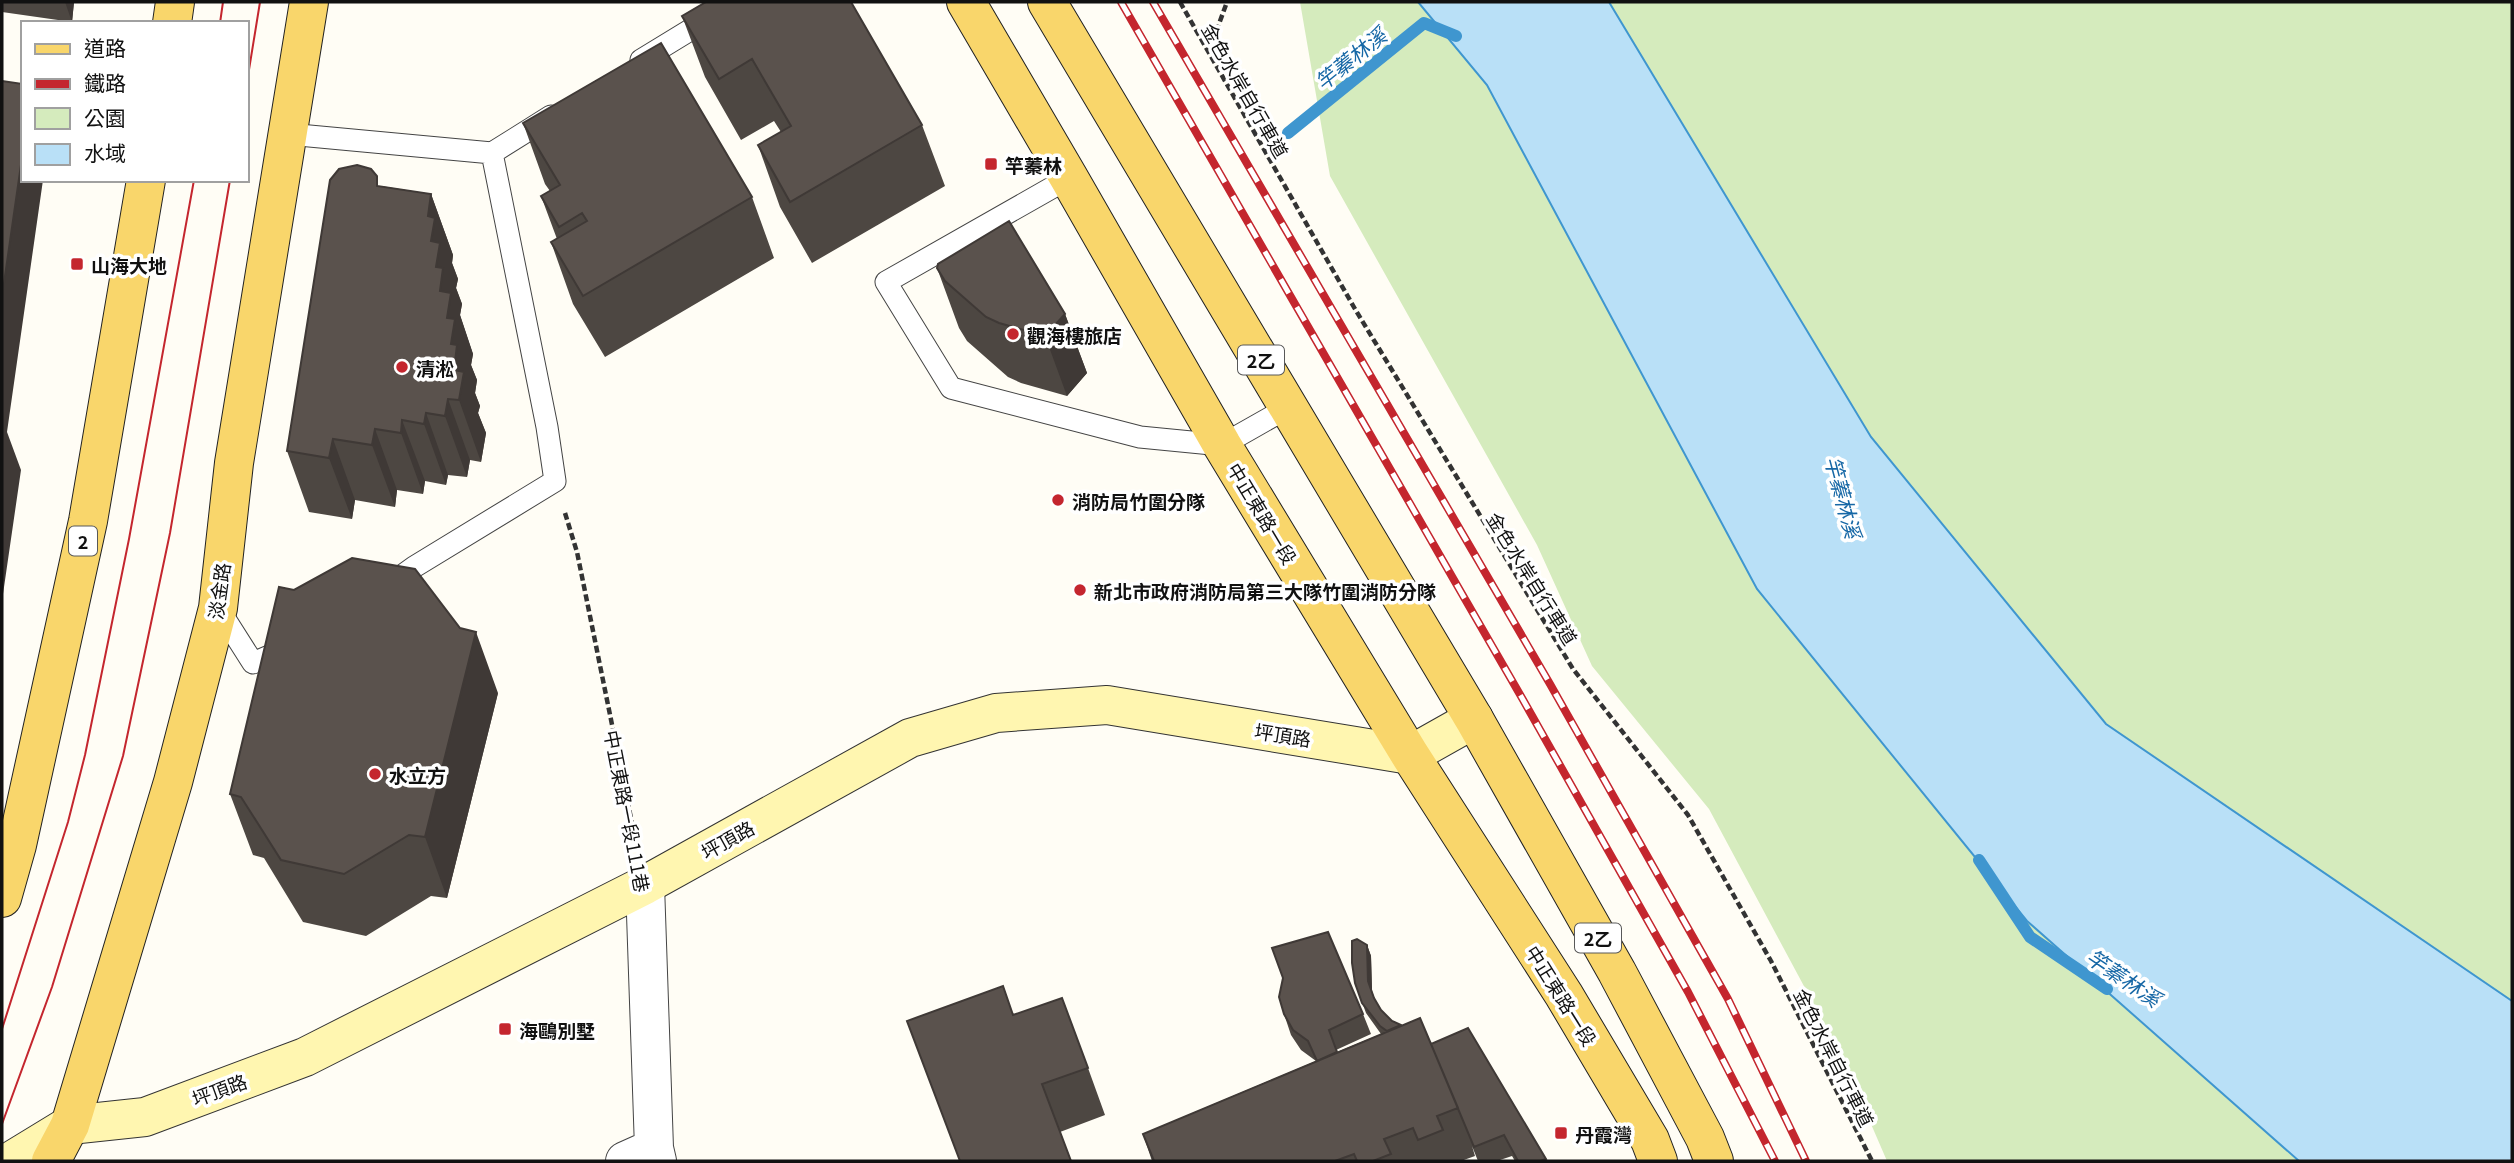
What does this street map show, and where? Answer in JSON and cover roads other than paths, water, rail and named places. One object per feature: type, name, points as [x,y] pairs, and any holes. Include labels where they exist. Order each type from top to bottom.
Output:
[{"type":"main road","points":[[172,21],[176,2]]},
{"type":"main road","name":"淡金路","points":[[51,1161],[70,1125],[173,782],[218,608],[233,463],[309,2]]},
{"type":"main road","name":"中正東路一段","points":[[965,2],[1222,445],[1410,755],[1564,995],[1650,1140],[1658,1161]]},
{"type":"main road","name":"2乙","points":[[1046,2],[1474,719],[1616,972],[1705,1138],[1714,1161]]},
{"type":"main road","name":"2","points":[[2,898],[9,844],[88,521],[146,182]]},
{"type":"street","name":"坪頂路","points":[[11,1161],[70,1125],[145,1117],[305,1058],[645,885],[910,738],[996,713],[1107,705],[1410,755]]},
{"type":"street","points":[[1410,755],[1474,719]]},
{"type":"street","name":"中正東路一段111巷","points":[[645,885],[646,1157]]},
{"type":"lane","points":[[622,72],[736,2]]},
{"type":"lane","points":[[288,134],[492,153],[563,108]]},
{"type":"lane","points":[[371,599],[414,567],[555,481],[547,427],[492,153]]},
{"type":"lane","points":[[1069,178],[886,282],[951,388],[1140,438],[1222,445],[1289,407]]},
{"type":"lane","points":[[218,608],[253,663],[303,641]]},
{"type":"water","points":[[1418,2],[1609,2],[1871,437],[2106,724],[2512,1001],[2512,1161],[2299,1161],[2027,921],[1757,589],[1487,85]]},
{"type":"waterway","name":"竿蓁林溪","points":[[1288,133],[1424,23],[1456,36]]},
{"type":"waterway","name":"竿蓁林溪","points":[[1979,860],[2030,937],[2107,989]]},
{"type":"tram line","points":[[220,21],[223,2]]},
{"type":"tram line","points":[[248,76],[260,2]]},
{"type":"tram line","points":[[2,1029],[68,822],[85,755],[129,539],[194,182]]},
{"type":"tram line","points":[[2,1124],[52,987],[123,756],[170,533],[230,182]]},
{"type":"railway","points":[[1121,2],[1688,992],[1775,1161]]},
{"type":"railway","points":[[1153,2],[1550,684],[1728,999],[1806,1161]]},
{"type":"place","name":"竿蓁林","points":[[991,164]]},
{"type":"place","name":"山海大地","points":[[77,264]]},
{"type":"place","name":"觀海樓旅店","points":[[1013,334]]},
{"type":"place","name":"清淞","points":[[402,367]]},
{"type":"place","name":"消防局竹圍分隊","points":[[1058,500]]},
{"type":"place","name":"新北市政府消防局第三大隊竹圍消防分隊","points":[[1080,590]]},
{"type":"place","name":"水立方","points":[[375,774]]},
{"type":"place","name":"海鷗別墅","points":[[505,1029]]},
{"type":"place","name":"丹霞灣","points":[[1561,1133]]}]
